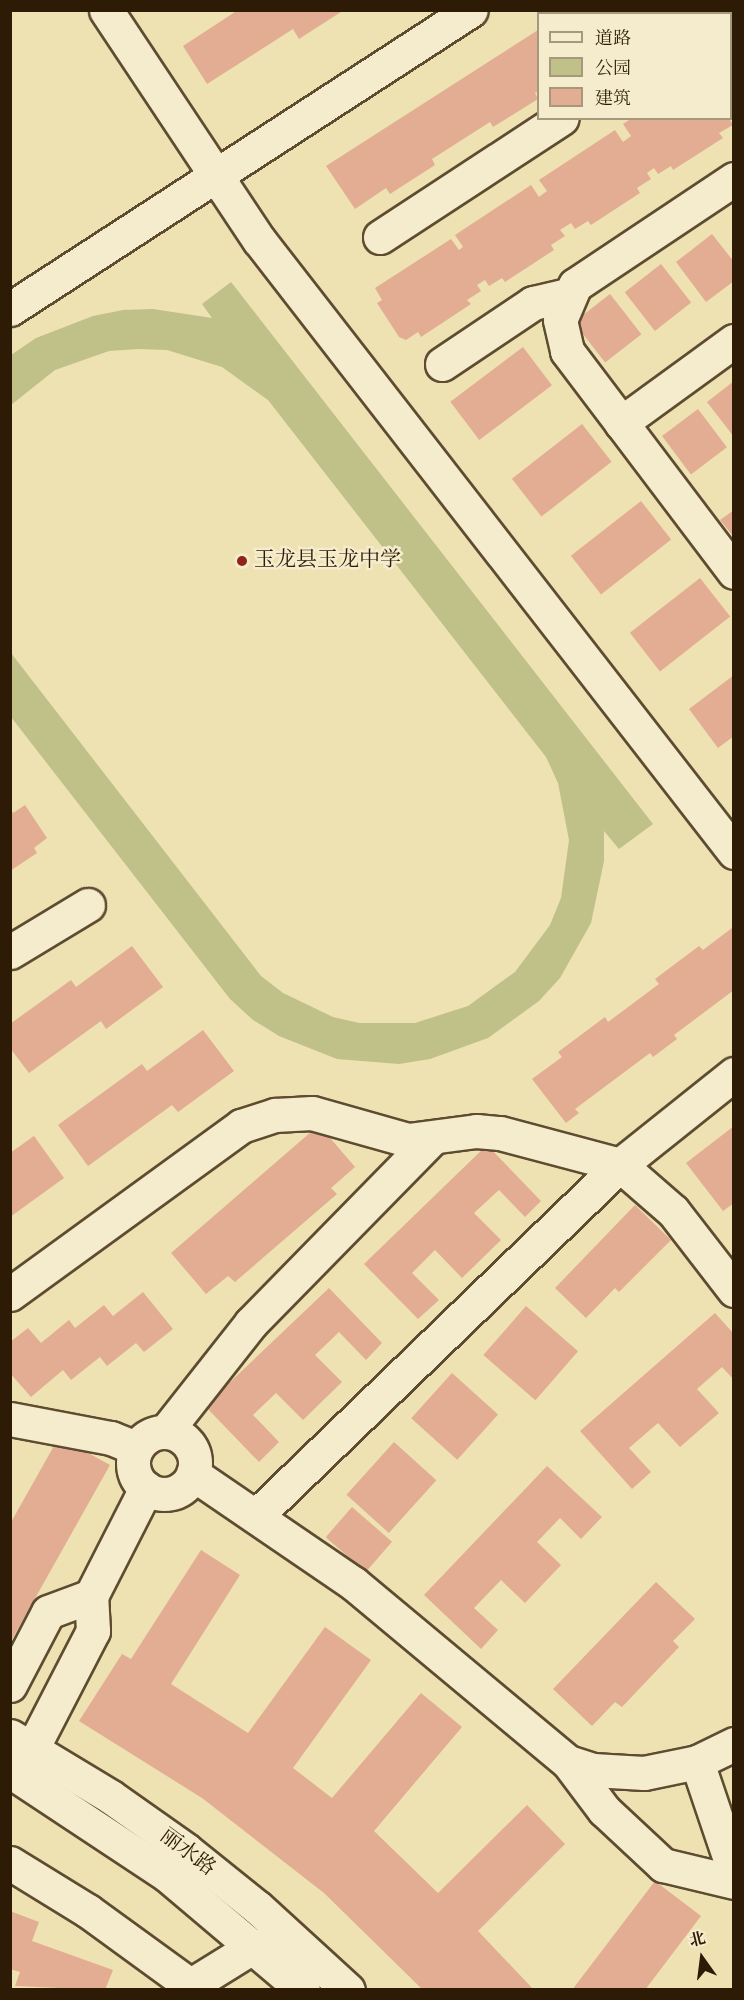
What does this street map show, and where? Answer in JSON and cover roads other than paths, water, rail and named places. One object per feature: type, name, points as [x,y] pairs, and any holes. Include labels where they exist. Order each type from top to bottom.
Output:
[{"type":"street","points":[[106,10],[259,240],[734,852]]},
{"type":"street","points":[[10,309],[217,177],[471,10]]},
{"type":"street","points":[[722,12],[728,10]]},
{"type":"street","points":[[380,237],[559,120]]},
{"type":"street","points":[[734,179],[575,285],[567,295],[560,320],[567,351],[734,572]]},
{"type":"street","points":[[442,364],[533,303],[567,295]]},
{"type":"street","points":[[621,423],[734,341]]},
{"type":"street","points":[[10,952],[88,905]]},
{"type":"street","points":[[257,1515],[620,1165],[734,1074]]},
{"type":"street","points":[[10,1294],[241,1126],[275,1115],[312,1113],[380,1134],[431,1139],[453,1133],[500,1133],[620,1165],[673,1211],[734,1290]]},
{"type":"street","points":[[166,1431],[251,1323],[431,1139]]},
{"type":"street","points":[[10,1419],[111,1438],[136,1448]]},
{"type":"street","points":[[166,1431],[177,1434],[193,1450],[193,1474],[176,1491],[163,1494],[146,1488],[134,1473],[136,1448],[154,1433],[166,1431]]},
{"type":"street","points":[[193,1474],[257,1515],[401,1620],[568,1762],[603,1810],[663,1864],[734,1882]]},
{"type":"street","points":[[22,1742],[93,1631],[91,1596],[146,1488]]},
{"type":"street","points":[[10,1685],[48,1612],[91,1596]]},
{"type":"street","name":"丽水路","points":[[22,1742],[186,1850],[257,1907],[348,1989]]},
{"type":"street","points":[[568,1762],[627,1773],[671,1770],[697,1762],[734,1744]]},
{"type":"street","points":[[697,1762],[734,1872]]},
{"type":"street","name":"丽水路","points":[[10,1771],[167,1875],[303,1989]]},
{"type":"street","points":[[10,1863],[88,1911],[186,1987],[254,1946]]},
{"type":"place","name":"玉龙县玉龙中学","points":[[242,561]]}]
